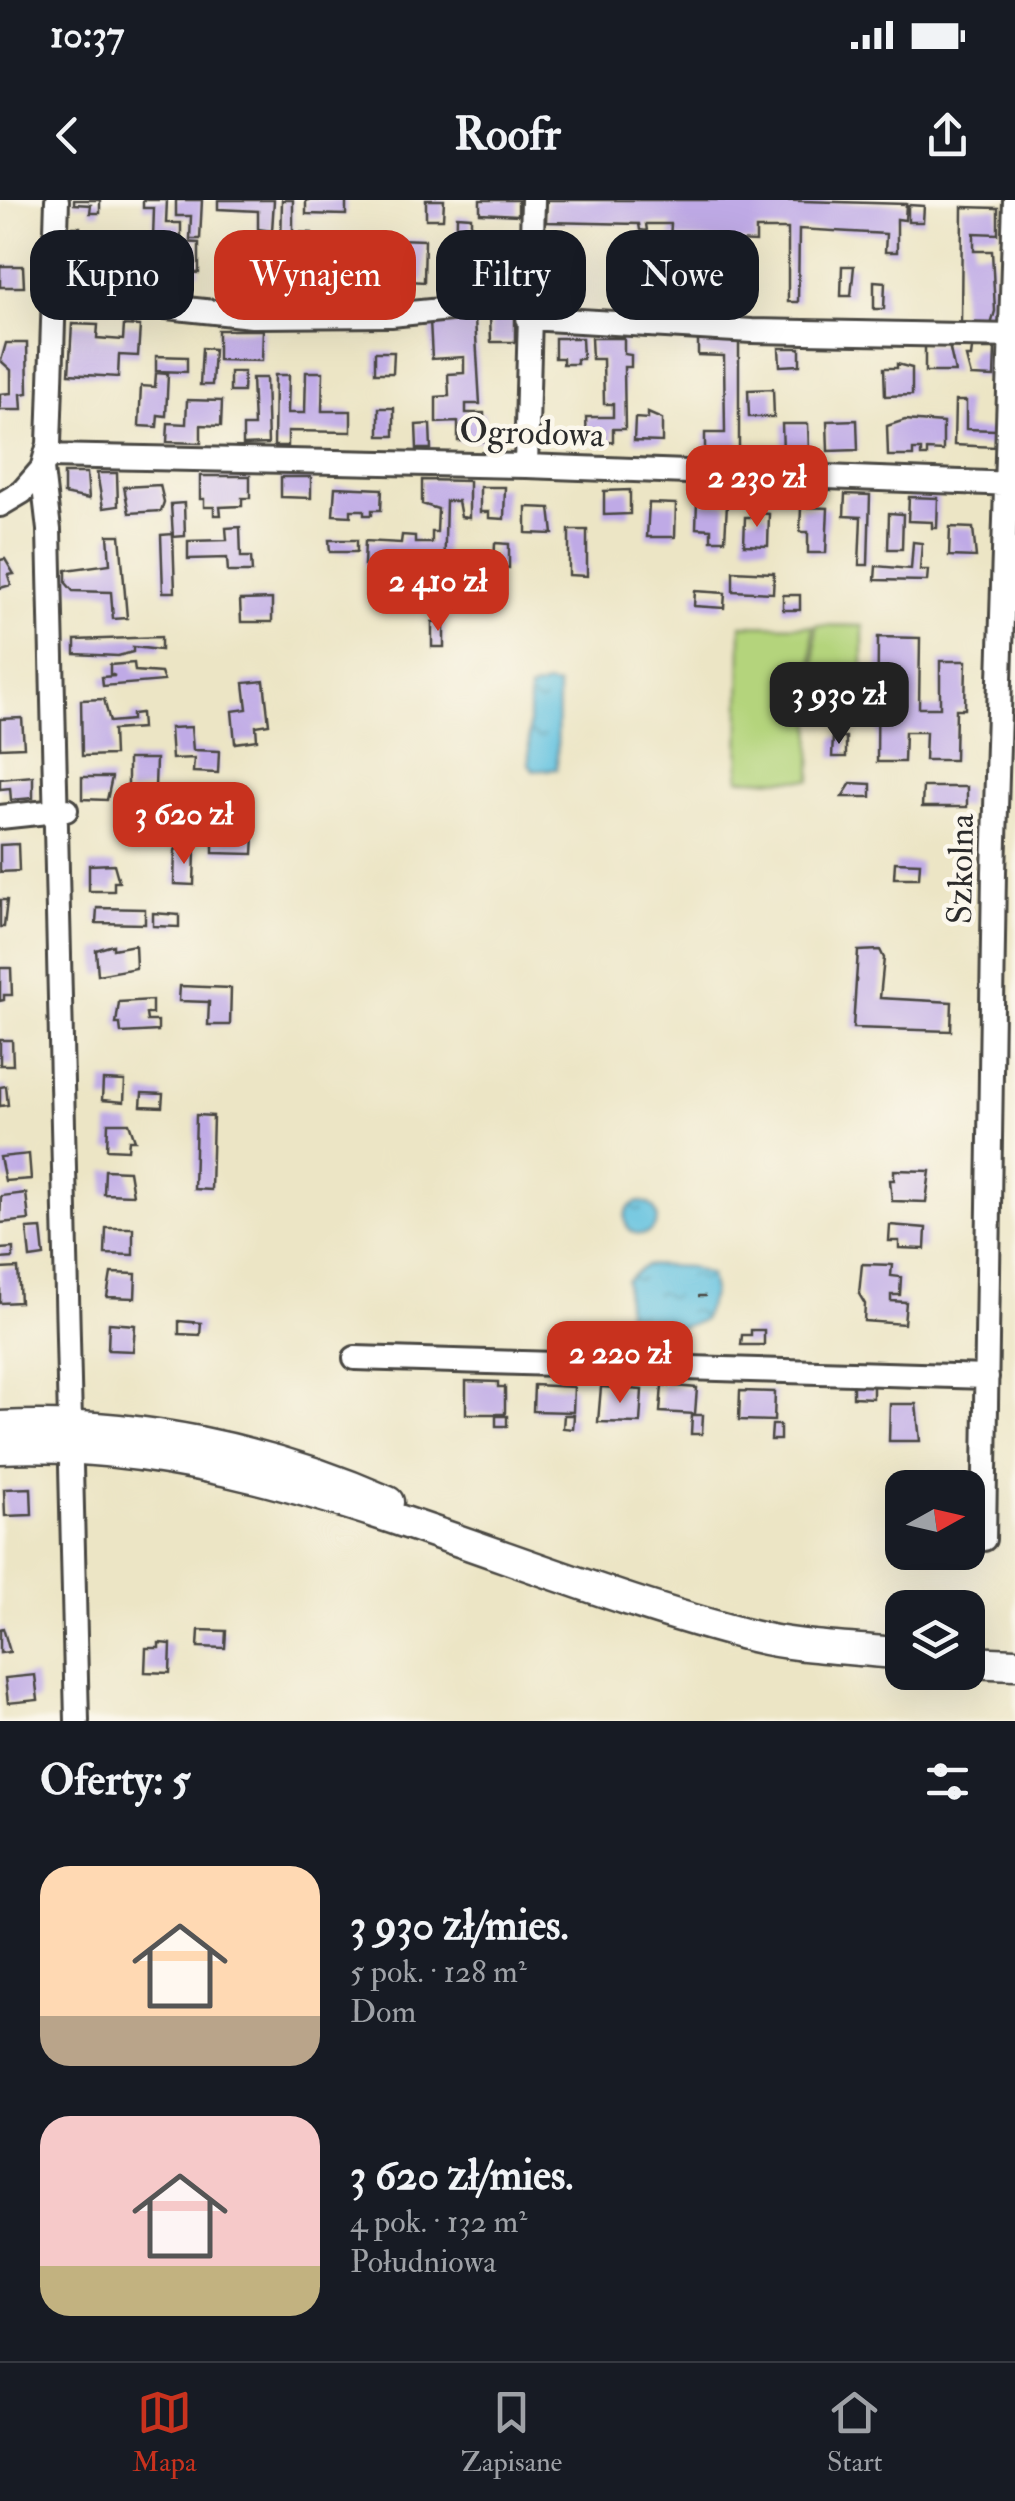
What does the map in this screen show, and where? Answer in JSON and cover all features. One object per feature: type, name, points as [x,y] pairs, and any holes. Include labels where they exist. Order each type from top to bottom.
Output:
[{"type":"main road","points":[[0,1427],[71,1437]]},
{"type":"main road","points":[[0,1448],[71,1437],[162,1434],[322,1472],[510,1556],[756,1637],[885,1652]]},
{"type":"main road","points":[[985,1663],[1015,1664]]},
{"type":"street","points":[[56,230],[57,200]]},
{"type":"street","points":[[532,230],[533,200]]},
{"type":"street","name":"Szkolna","points":[[985,1486],[1004,1026],[1015,200]]},
{"type":"street","points":[[194,310],[252,316],[436,313]]},
{"type":"street","points":[[586,315],[752,331],[1013,336]]},
{"type":"street","points":[[52,320],[44,462],[61,811],[78,1721]]},
{"type":"street","points":[[526,466],[528,320]]},
{"type":"street","points":[[0,505],[22,492],[44,462]]},
{"type":"street","name":"Ogrodowa","points":[[44,462],[526,466],[1011,483]]},
{"type":"street","points":[[0,816],[61,811]]},
{"type":"street","points":[[355,1358],[987,1377]]},
{"type":"path","points":[[698,1296],[712,1296]]},
{"type":"green space","points":[[741,625],[813,626],[811,780],[739,779]]},
{"type":"green space","points":[[816,625],[863,626],[863,706],[815,705]]},
{"type":"water","points":[[546,684],[558,686],[557,769],[533,771],[529,764],[529,690]]},
{"type":"water","points":[[641,1202],[652,1207],[657,1218],[652,1229],[641,1234],[630,1229],[625,1218],[630,1207]]},
{"type":"water","points":[[646,1265],[689,1267],[710,1275],[713,1292],[703,1320],[663,1329],[644,1326],[627,1315],[626,1280]]},
{"type":"building","points":[[74,200],[100,200],[100,213],[90,213],[91,205],[74,204]]},
{"type":"building","points":[[143,200],[167,200],[166,223],[181,223],[181,230],[153,230],[154,208],[143,208]]},
{"type":"building","points":[[176,200],[202,200],[200,239],[194,239],[194,230],[190,230],[191,216],[176,216]]},
{"type":"building","points":[[218,200],[274,200],[272,230],[258,229],[258,211],[218,209]]},
{"type":"building","points":[[282,200],[293,200],[293,230],[281,230]]},
{"type":"building","points":[[306,200],[346,200],[346,215],[306,214]]},
{"type":"building","points":[[426,200],[444,200],[443,219],[426,219]]},
{"type":"building","points":[[480,200],[518,200],[518,215],[480,213]]},
{"type":"building","points":[[547,200],[906,204],[905,220],[897,219],[897,252],[885,252],[886,234],[799,229],[798,302],[788,302],[788,229],[671,230],[671,224],[646,224],[647,230],[640,230],[639,224],[546,222]]},
{"type":"building","points":[[908,205],[924,206],[923,222],[908,222]]},
{"type":"building","points":[[962,207],[998,208],[998,234],[974,233],[974,251],[992,251],[995,311],[991,325],[961,324]]},
{"type":"building","points":[[457,216],[471,217],[471,230],[457,230]]},
{"type":"building","points":[[416,240],[425,240],[424,282],[416,281]]},
{"type":"building","points":[[194,243],[199,243],[199,273],[194,273]]},
{"type":"building","points":[[0,266],[23,266],[24,287],[0,287]]},
{"type":"building","points":[[842,266],[854,266],[851,296],[841,296]]},
{"type":"building","points":[[874,281],[885,282],[884,309],[874,309]]},
{"type":"building","points":[[430,320],[475,320],[480,404],[466,404],[466,413],[484,413],[485,441],[458,441],[458,422],[436,423],[436,397],[449,396],[448,374],[464,373],[464,357],[432,359]]},
{"type":"building","points":[[490,320],[515,320],[515,342],[491,342]]},
{"type":"building","points":[[72,324],[98,325],[97,338],[123,340],[124,325],[140,326],[138,356],[119,355],[118,377],[69,374]]},
{"type":"building","points":[[218,330],[263,330],[262,361],[218,360]]},
{"type":"building","points":[[555,338],[582,338],[583,359],[577,359],[577,364],[563,364],[563,358],[555,358]]},
{"type":"building","points":[[591,338],[624,338],[624,354],[631,355],[631,367],[624,367],[625,429],[613,429],[613,442],[587,443],[586,417],[613,417],[613,404],[604,404],[603,359],[592,359]]},
{"type":"building","points":[[698,339],[739,340],[739,457],[705,457],[705,433],[725,433],[724,356],[698,355]]},
{"type":"building","points":[[6,343],[27,343],[28,393],[21,394],[22,410],[0,410],[0,394],[11,393],[11,370],[1,361]]},
{"type":"building","points":[[925,345],[949,345],[955,372],[925,372]]},
{"type":"building","points":[[202,348],[214,349],[212,385],[200,385]]},
{"type":"building","points":[[779,348],[800,348],[800,365],[780,366]]},
{"type":"building","points":[[972,349],[995,349],[994,377],[971,376],[966,357],[971,357]]},
{"type":"building","points":[[375,352],[394,352],[393,373],[375,373]]},
{"type":"building","points":[[156,356],[187,357],[187,372],[156,371]]},
{"type":"building","points":[[897,364],[912,368],[912,395],[885,396],[884,368],[897,368]]},
{"type":"building","points":[[230,372],[244,372],[243,392],[230,392]]},
{"type":"building","points":[[306,372],[323,372],[322,411],[351,411],[351,432],[288,431],[288,446],[274,446],[275,375],[289,375],[288,413],[305,413]]},
{"type":"building","points":[[156,373],[168,374],[166,416],[158,415],[157,427],[139,426],[141,386],[155,387]]},
{"type":"building","points":[[252,378],[266,378],[268,444],[243,445],[243,426],[254,426]]},
{"type":"building","points":[[773,389],[774,417],[749,417],[748,390]]},
{"type":"building","points":[[187,400],[222,401],[221,426],[201,425],[201,443],[167,442],[168,423],[186,424]]},
{"type":"building","points":[[955,401],[966,401],[966,429],[996,430],[995,447],[954,445]]},
{"type":"building","points":[[379,408],[394,408],[394,436],[379,436]]},
{"type":"building","points":[[648,413],[662,419],[662,442],[634,441],[635,418],[648,419]]},
{"type":"building","points":[[857,420],[858,450],[828,451],[827,421]]},
{"type":"building","points":[[905,420],[943,423],[943,451],[927,450],[927,456],[921,456],[921,450],[913,450],[913,456],[888,456],[887,426]]},
{"type":"building","points":[[430,424],[431,449],[417,449],[416,425]]},
{"type":"building","points":[[782,424],[808,424],[809,451],[783,452]]},
{"type":"building","points":[[64,473],[87,473],[89,499],[64,494]]},
{"type":"building","points":[[97,473],[117,473],[118,506],[103,508]]},
{"type":"building","points":[[200,476],[250,476],[250,498],[242,498],[242,506],[220,507],[221,515],[214,515],[214,507],[204,507],[204,499],[200,499]]},
{"type":"building","points":[[281,477],[311,477],[311,498],[281,497]]},
{"type":"building","points":[[422,480],[469,481],[469,518],[461,517],[458,501],[446,501],[444,578],[400,577],[401,563],[389,563],[390,556],[381,556],[380,566],[364,565],[365,541],[401,543],[402,535],[415,536],[415,543],[432,543],[432,532],[437,532],[438,509],[422,504]]},
{"type":"building","points":[[160,485],[164,502],[161,511],[129,513],[124,487]]},
{"type":"building","points":[[335,487],[382,489],[381,510],[372,510],[372,515],[364,515],[364,510],[351,510],[351,516],[333,515]]},
{"type":"building","points":[[480,487],[505,487],[504,519],[489,518],[489,512],[480,512]]},
{"type":"building","points":[[630,490],[630,514],[604,515],[604,491]]},
{"type":"building","points":[[845,494],[870,495],[868,565],[859,565],[861,517],[844,516]]},
{"type":"building","points":[[909,497],[938,498],[937,528],[932,528],[932,522],[908,521]]},
{"type":"building","points":[[697,502],[727,504],[725,540],[711,540],[711,529],[696,528]]},
{"type":"building","points":[[184,503],[185,536],[173,537],[171,504]]},
{"type":"building","points":[[649,503],[676,504],[675,537],[647,537]]},
{"type":"building","points":[[526,507],[550,508],[553,534],[526,533]]},
{"type":"building","points":[[801,507],[828,508],[826,553],[808,553],[808,532],[800,532]]},
{"type":"building","points":[[758,513],[769,514],[768,546],[744,545],[745,517],[758,517]]},
{"type":"building","points":[[889,513],[903,514],[902,549],[888,549]]},
{"type":"building","points":[[240,527],[241,557],[251,557],[252,572],[228,572],[227,558],[188,559],[188,541],[227,540],[226,528]]},
{"type":"building","points":[[950,527],[973,528],[976,557],[949,556]]},
{"type":"building","points":[[569,530],[587,530],[587,576],[569,575]]},
{"type":"building","points":[[173,534],[175,592],[163,592],[161,535]]},
{"type":"building","points":[[108,535],[120,535],[127,618],[113,619],[111,592],[73,591],[66,583],[66,570],[110,564]]},
{"type":"building","points":[[329,540],[357,540],[357,552],[330,552]]},
{"type":"building","points":[[913,542],[922,543],[920,570],[928,570],[927,581],[875,580],[876,566],[911,569]]},
{"type":"building","points":[[495,543],[509,544],[509,568],[494,567]]},
{"type":"building","points":[[5,559],[14,574],[8,575],[11,585],[0,588],[0,560]]},
{"type":"building","points":[[733,571],[774,573],[773,593],[733,591]]},
{"type":"building","points":[[695,591],[725,593],[724,608],[694,606]]},
{"type":"building","points":[[783,595],[800,595],[800,610],[783,610]]},
{"type":"building","points":[[272,599],[272,622],[241,622],[240,600]]},
{"type":"building","points":[[444,621],[444,647],[432,647],[432,622]]},
{"type":"building","points":[[161,637],[161,650],[133,647],[133,652],[118,656],[75,654],[75,640]]},
{"type":"building","points":[[878,637],[920,638],[919,708],[940,708],[940,661],[966,661],[965,709],[956,709],[955,760],[925,760],[926,732],[905,732],[904,762],[877,762]]},
{"type":"building","points":[[134,663],[135,671],[161,673],[164,681],[103,686],[102,677],[115,676],[110,674],[110,665]]},
{"type":"building","points":[[264,681],[269,724],[256,726],[257,740],[235,743],[232,711],[247,709],[244,683]]},
{"type":"building","points":[[104,699],[110,722],[132,720],[132,714],[141,713],[142,728],[113,730],[114,755],[82,756],[81,700]]},
{"type":"building","points":[[22,718],[24,747],[0,748],[0,719]]},
{"type":"building","points":[[191,727],[193,750],[219,751],[218,773],[193,772],[194,758],[172,759],[170,728]]},
{"type":"building","points":[[833,737],[846,737],[846,757],[832,757]]},
{"type":"building","points":[[128,759],[156,759],[155,787],[128,793]]},
{"type":"building","points":[[33,776],[33,798],[11,800],[10,788],[0,789],[0,779]]},
{"type":"building","points":[[82,777],[112,777],[107,800],[82,799]]},
{"type":"building","points":[[851,783],[871,784],[871,797],[842,797]]},
{"type":"building","points":[[923,787],[967,787],[967,807],[922,807]]},
{"type":"building","points":[[161,794],[177,794],[177,814],[161,814]]},
{"type":"building","points":[[139,813],[157,814],[156,838],[126,837],[127,818],[139,818]]},
{"type":"building","points":[[225,834],[254,835],[253,854],[213,853],[213,841],[224,841]]},
{"type":"building","points":[[18,844],[19,871],[0,872],[0,845]]},
{"type":"building","points":[[175,849],[195,850],[194,885],[174,884]]},
{"type":"building","points":[[895,862],[920,863],[919,878],[894,878]]},
{"type":"building","points":[[114,864],[119,882],[114,882],[114,891],[89,891],[89,865]]},
{"type":"building","points":[[0,900],[7,900],[4,927],[0,927]]},
{"type":"building","points":[[97,908],[145,909],[145,924],[96,923]]},
{"type":"building","points":[[153,913],[179,915],[179,927],[153,926]]},
{"type":"building","points":[[113,945],[113,949],[135,945],[136,968],[98,975],[96,950]]},
{"type":"building","points":[[880,950],[884,958],[880,998],[952,1002],[951,1031],[853,1028],[858,951]]},
{"type":"building","points":[[0,968],[11,968],[12,995],[4,995],[0,1001]]},
{"type":"building","points":[[180,986],[231,988],[230,1025],[208,1025],[209,1002],[179,1001]]},
{"type":"building","points":[[152,1000],[152,1014],[146,1014],[147,1021],[158,1021],[158,1031],[121,1033],[120,1024],[116,1024],[119,1002]]},
{"type":"building","points":[[0,1040],[12,1040],[13,1065],[0,1065]]},
{"type":"building","points":[[103,1080],[125,1081],[124,1102],[102,1100]]},
{"type":"building","points":[[6,1086],[8,1105],[0,1106],[0,1087]]},
{"type":"building","points":[[142,1093],[163,1094],[162,1107],[141,1106]]},
{"type":"building","points":[[196,1115],[213,1116],[211,1190],[194,1189]]},
{"type":"building","points":[[108,1123],[129,1123],[135,1140],[129,1140],[128,1150],[107,1149]]},
{"type":"building","points":[[29,1154],[31,1179],[5,1181],[0,1157]]},
{"type":"building","points":[[105,1170],[129,1171],[133,1195],[104,1194]]},
{"type":"building","points":[[894,1170],[930,1171],[926,1202],[892,1201],[890,1180],[894,1180]]},
{"type":"building","points":[[26,1193],[29,1220],[0,1223],[1,1196]]},
{"type":"building","points":[[890,1225],[926,1228],[925,1249],[899,1248],[899,1241],[889,1241]]},
{"type":"building","points":[[41,1228],[44,1256],[30,1258],[27,1229]]},
{"type":"building","points":[[106,1228],[133,1228],[133,1255],[105,1254]]},
{"type":"building","points":[[13,1248],[13,1258],[0,1259],[0,1249]]},
{"type":"building","points":[[862,1264],[892,1265],[891,1276],[901,1277],[900,1295],[891,1295],[891,1301],[906,1302],[904,1324],[864,1321],[865,1304],[859,1294]]},
{"type":"building","points":[[18,1268],[20,1302],[0,1303],[0,1269]]},
{"type":"building","points":[[111,1273],[136,1274],[135,1298],[107,1297]]},
{"type":"building","points":[[179,1321],[201,1323],[200,1335],[179,1334]]},
{"type":"building","points":[[109,1323],[135,1325],[133,1351],[108,1350]]},
{"type":"building","points":[[751,1330],[764,1330],[764,1345],[741,1345],[742,1335],[751,1335]]},
{"type":"building","points":[[466,1381],[498,1382],[498,1387],[505,1387],[505,1414],[466,1414]]},
{"type":"building","points":[[853,1384],[873,1386],[873,1398],[853,1397]]},
{"type":"building","points":[[534,1385],[574,1387],[573,1412],[533,1411]]},
{"type":"building","points":[[662,1385],[697,1388],[695,1414],[660,1412]]},
{"type":"building","points":[[601,1387],[642,1390],[640,1423],[598,1422]]},
{"type":"building","points":[[740,1391],[775,1392],[774,1421],[739,1420]]},
{"type":"building","points":[[890,1404],[916,1404],[920,1441],[889,1441]]},
{"type":"building","points":[[564,1415],[574,1415],[573,1429],[563,1428]]},
{"type":"building","points":[[692,1415],[703,1415],[702,1434],[691,1434]]},
{"type":"building","points":[[496,1416],[507,1416],[507,1426],[496,1426]]},
{"type":"building","points":[[772,1425],[780,1425],[780,1440],[771,1440]]},
{"type":"building","points":[[31,1488],[32,1515],[5,1516],[4,1489]]},
{"type":"building","points":[[3,1628],[10,1652],[0,1653],[0,1629]]},
{"type":"building","points":[[199,1630],[226,1631],[225,1648],[198,1647]]},
{"type":"building","points":[[159,1643],[171,1644],[170,1673],[145,1672],[146,1648],[159,1648]]},
{"type":"building","points":[[35,1675],[38,1700],[8,1703],[5,1678]]}]
